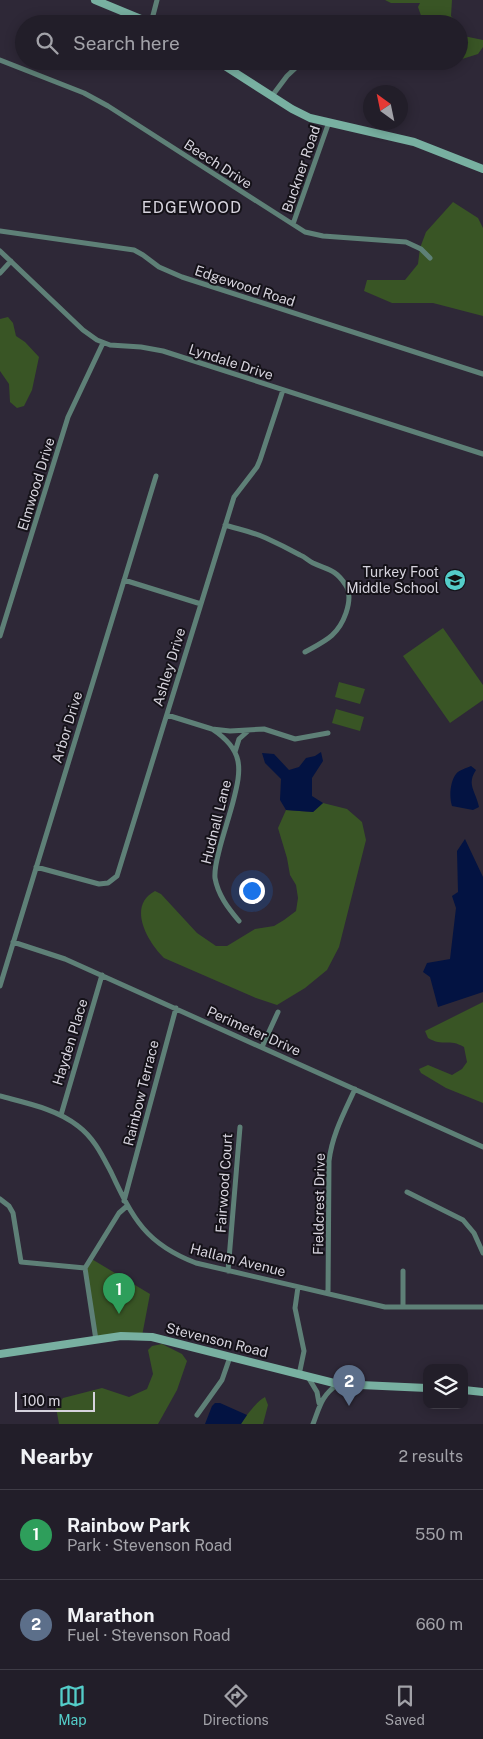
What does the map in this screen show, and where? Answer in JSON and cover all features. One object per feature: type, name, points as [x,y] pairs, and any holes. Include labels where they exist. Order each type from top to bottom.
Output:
[{"type":"main road","points":[[95,0],[132,15]]},
{"type":"main road","points":[[232,70],[300,114],[420,144],[483,170]]},
{"type":"main road","name":"Stevenson Road","points":[[0,1354],[129,1336],[152,1336],[338,1384],[423,1388]]},
{"type":"main road","points":[[468,1390],[483,1392]]},
{"type":"street","points":[[154,15],[157,0]]},
{"type":"street","name":"Beech Drive","points":[[0,60],[15,66]]},
{"type":"street","name":"Beech Drive","points":[[25,70],[84,93],[108,106],[308,233],[406,242],[421,249],[430,258]]},
{"type":"street","points":[[272,96],[293,70]]},
{"type":"street","name":"Buckner Road","points":[[293,224],[329,122]]},
{"type":"street","name":"Edgewood Road","points":[[0,231],[134,250],[159,267],[182,277],[483,374]]},
{"type":"street","name":"Lyndale Drive","points":[[0,250],[83,330],[103,343],[120,347],[153,348],[483,454]]},
{"type":"street","points":[[0,273],[11,261]]},
{"type":"street","name":"Elmwood Drive","points":[[0,636],[68,417],[103,343]]},
{"type":"street","name":"Ashley Drive","points":[[36,867],[99,884],[108,884],[115,879],[236,492],[254,472],[260,460],[282,390]]},
{"type":"street","name":"Arbor Drive","points":[[0,986],[156,476]]},
{"type":"street","points":[[225,525],[265,537],[314,563],[325,566],[334,572],[344,583],[349,592],[349,603],[345,617],[337,631],[328,640],[305,652]]},
{"type":"street","points":[[124,580],[201,604]]},
{"type":"street","points":[[167,715],[212,729],[230,731],[268,729],[295,739],[328,733]]},
{"type":"street","points":[[212,729],[228,741],[235,752]]},
{"type":"street","points":[[235,752],[239,739],[248,730]]},
{"type":"street","name":"Hudnall Lane","points":[[235,752],[239,765],[239,782],[215,871],[217,885],[224,902],[239,921]]},
{"type":"street","name":"Perimeter Drive","points":[[13,942],[66,959],[483,1147]]},
{"type":"street","name":"Hayden Place","points":[[60,1115],[102,975]]},
{"type":"street","name":"Rainbow Terrace","points":[[84,1268],[126,1203],[129,1183],[176,1008]]},
{"type":"street","points":[[262,1047],[278,1012]]},
{"type":"street","name":"Fieldcrest Drive","points":[[328,1294],[329,1161],[334,1134],[355,1089]]},
{"type":"street","name":"Hallam Avenue","points":[[0,1096],[60,1115],[80,1127],[91,1138],[104,1157],[126,1203],[144,1231],[171,1253],[196,1263],[385,1307],[483,1307]]},
{"type":"street","name":"Fairwood Court","points":[[228,1271],[240,1127]]},
{"type":"street","points":[[116,1184],[129,1183]]},
{"type":"street","points":[[407,1192],[463,1220],[474,1233],[483,1253]]},
{"type":"street","points":[[0,1199],[9,1206],[13,1213],[21,1262],[84,1268],[96,1340]]},
{"type":"street","points":[[403,1271],[403,1307]]},
{"type":"street","points":[[298,1287],[294,1308],[304,1351],[299,1375]]},
{"type":"street","points":[[197,1415],[222,1380],[230,1357]]},
{"type":"street","points":[[308,1377],[317,1392],[319,1404]]},
{"type":"street","points":[[314,1424],[319,1404],[324,1396],[338,1384]]},
{"type":"green space","points":[[385,0],[452,0],[451,15],[421,15],[418,7],[420,3],[391,3]]},
{"type":"green space","points":[[468,37],[483,40],[483,47],[478,54],[468,57]]},
{"type":"green space","points":[[453,202],[478,218],[483,228],[483,316],[433,303],[392,303],[364,291],[367,280],[405,280],[418,264],[420,248],[426,232]]},
{"type":"green space","points":[[8,317],[13,323],[16,336],[25,342],[39,357],[32,390],[24,406],[17,408],[10,402],[9,384],[0,371],[0,319]]},
{"type":"green space","points":[[443,628],[483,685],[483,700],[450,723],[403,656]]},
{"type":"green space","points":[[339,682],[365,689],[360,704],[335,697]]},
{"type":"green space","points":[[336,709],[364,717],[360,731],[332,723]]},
{"type":"green space","points":[[323,803],[347,809],[362,822],[366,840],[339,947],[327,970],[305,988],[277,1005],[256,998],[164,958],[146,933],[141,914],[142,905],[147,897],[155,891],[161,894],[197,933],[216,946],[227,946],[255,929],[274,926],[296,911],[298,898],[296,885],[290,875],[278,828],[286,810],[313,812]]},
{"type":"green space","points":[[483,1002],[483,1103],[446,1088],[421,1073],[419,1069],[428,1065],[452,1075],[462,1069],[467,1062],[464,1047],[454,1043],[433,1041],[428,1038],[425,1031]]},
{"type":"green space","points":[[90,1258],[150,1294],[142,1336],[96,1340],[85,1268]]},
{"type":"green space","points":[[162,1344],[182,1354],[187,1361],[177,1390],[158,1424],[59,1424],[56,1407],[63,1398],[102,1388],[129,1397],[147,1389],[153,1374],[148,1350],[152,1346]]},
{"type":"green space","points":[[265,1397],[268,1405],[263,1424],[241,1424],[255,1405]]},
{"type":"shaded area","points":[[321,752],[323,761],[312,778],[312,796],[323,803],[313,812],[286,810],[280,800],[281,779],[265,763],[262,753],[274,754],[289,770],[299,767],[306,758]]},
{"type":"shaded area","points":[[471,766],[476,770],[473,775],[472,784],[479,807],[473,810],[452,806],[452,781],[459,771]]},
{"type":"shaded area","points":[[465,839],[483,877],[483,992],[438,1007],[430,977],[423,972],[427,963],[450,959],[456,908],[452,896],[458,892],[457,851]]},
{"type":"shaded area","points":[[215,1403],[220,1403],[247,1415],[241,1424],[205,1424]]},
{"type":"place","name":"Turkey Foot Middle School","points":[[455,580]]},
{"type":"place","name":"Rainbow Park","points":[[119,1314]]},
{"type":"place","name":"Marathon","points":[[349,1406]]},
{"type":"district","name":"EDGEWOOD","points":[[192,207]]}]
